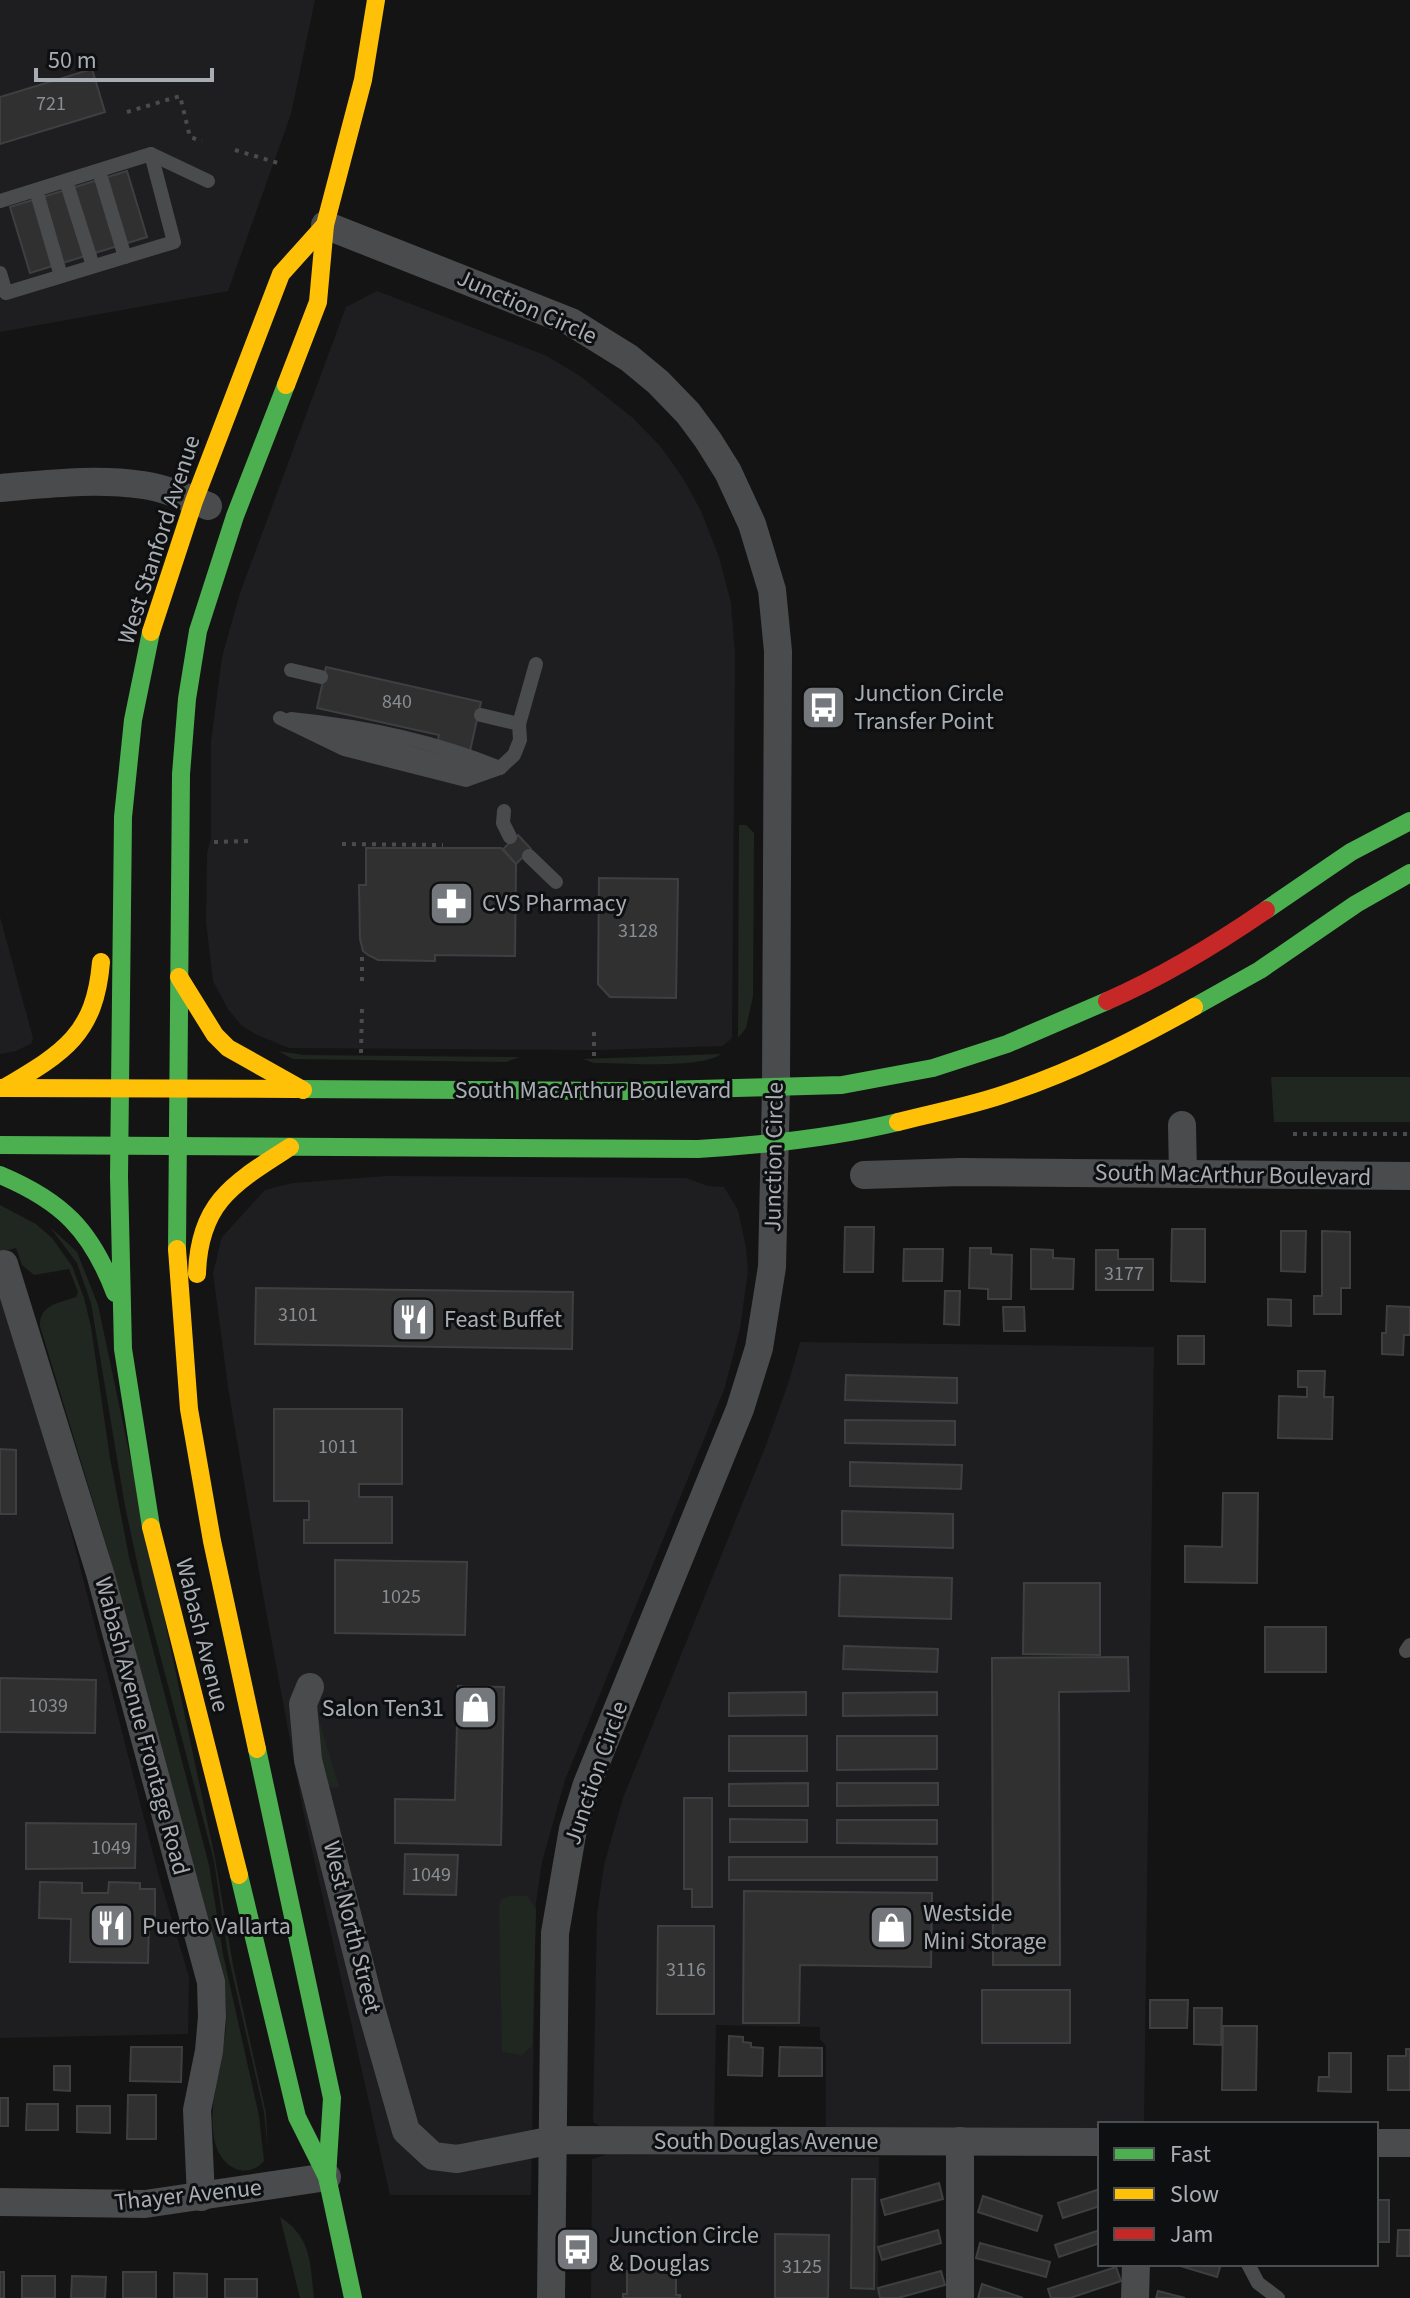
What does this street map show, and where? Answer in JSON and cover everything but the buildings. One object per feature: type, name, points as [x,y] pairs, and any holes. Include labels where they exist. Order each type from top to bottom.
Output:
[{"type":"main road","name":"West Stanford Avenue","points":[[178,1089],[181,774],[187,699],[198,631],[235,516],[318,302],[325,225],[363,80],[376,0]]},
{"type":"main road","name":"West Stanford Avenue","points":[[120,1088],[123,817],[133,720],[142,670],[156,612],[194,501],[281,274],[325,225]]},
{"type":"main road","points":[[102,850],[123,817]]},
{"type":"main road","name":"South MacArthur Boulevard","points":[[2,1088],[516,1092],[776,1088],[842,1085],[933,1068],[1073,1018],[1152,981],[1219,942],[1351,852],[1410,821]]},
{"type":"main road","points":[[0,1145],[698,1149],[775,1144],[857,1132],[1003,1095],[1128,1044],[1248,977],[1356,904],[1410,873]]},
{"type":"main road","points":[[2,1088],[50,1062],[86,1026],[101,982],[101,941]]},
{"type":"main road","points":[[179,977],[215,1035],[228,1048],[303,1090]]},
{"type":"main road","name":"Wabash Avenue","points":[[120,1088],[123,1339],[136,1442],[153,1539],[265,1975],[297,2117],[327,2177],[353,2298]]},
{"type":"main road","name":"Wabash Avenue","points":[[178,1089],[177,1265],[189,1409],[212,1541],[332,2098],[327,2177]]},
{"type":"main road","points":[[202,1334],[196,1261],[198,1240],[206,1220],[230,1186],[290,1147]]},
{"type":"main road","points":[[0,1175],[53,1199],[86,1233],[115,1291],[123,1339]]},
{"type":"main road","points":[[212,1541],[224,1493]]},
{"type":"street","name":"Junction Circle","points":[[325,225],[571,322],[601,339],[658,382],[688,413],[728,472],[752,524],[772,590],[778,651],[772,1267],[759,1348],[740,1409],[587,1784],[573,1829],[555,1933],[551,2298]]},
{"type":"street","points":[[0,488],[73,481],[119,483],[158,488],[235,516]]},
{"type":"street","points":[[1182,1125],[1183,1174]]},
{"type":"street","name":"South MacArthur Boulevard","points":[[864,1175],[961,1172],[1410,1176]]},
{"type":"street","name":"Wabash Avenue Frontage Road","points":[[4,1264],[100,1573],[211,1982],[209,2051],[197,2110],[201,2197]]},
{"type":"street","name":"West North Street","points":[[310,1687],[303,1704],[308,1760],[370,2005],[406,2131],[433,2156]]},
{"type":"street","name":"South Douglas Avenue","points":[[433,2156],[457,2159],[553,2140],[1098,2142]]},
{"type":"street","points":[[960,2141],[960,2298]]},
{"type":"street","points":[[1378,2143],[1410,2143]]},
{"type":"street","name":"Thayer Avenue","points":[[0,2202],[145,2204],[327,2177]]},
{"type":"street","points":[[1135,2298],[1136,2266]]},
{"type":"lane","points":[[0,273],[6,293],[174,242],[151,154]]},
{"type":"lane","points":[[0,201],[151,154],[208,181]]},
{"type":"lane","points":[[99,171],[125,257]]},
{"type":"lane","points":[[66,181],[93,266]]},
{"type":"lane","points":[[36,190],[61,276]]},
{"type":"lane","points":[[500,768],[474,757],[349,724],[280,718],[344,749],[466,780],[500,768],[514,755],[520,740],[519,724],[536,664]]},
{"type":"lane","points":[[291,670],[321,677]]},
{"type":"lane","points":[[481,715],[519,724]]},
{"type":"lane","points":[[504,811],[503,823],[510,837]]},
{"type":"lane","points":[[529,856],[556,882]]},
{"type":"lane","points":[[1249,2266],[1258,2283],[1278,2298]]},
{"type":"path","points":[[127,112],[180,96],[190,137],[202,141]]},
{"type":"path","points":[[235,150],[278,163]]},
{"type":"path","points":[[208,842],[249,841]]},
{"type":"path","points":[[342,844],[443,845]]},
{"type":"path","points":[[362,954],[362,981]]},
{"type":"path","points":[[361,1053],[362,1008]]},
{"type":"path","points":[[594,1029],[594,1056]]},
{"type":"path","points":[[1293,1134],[1410,1134]]},
{"type":"shaded area","points":[[0,0],[315,0],[291,114],[228,291],[0,332]]},
{"type":"shaded area","points":[[377,291],[547,356],[580,376],[633,418],[660,446],[701,511],[719,557],[731,603],[735,655],[732,1038],[723,1046],[598,1050],[289,1048],[241,1025],[213,981],[206,922],[207,854],[211,838],[211,742],[222,657],[240,593],[346,307]]},
{"type":"shaded area","points":[[739,825],[746,825],[754,833],[753,996],[746,1028],[738,1038]]},
{"type":"shaded area","points":[[0,917],[33,1038],[32,1043],[16,1051],[0,1054]]},
{"type":"shaded area","points":[[278,1051],[304,1055],[520,1057],[506,1062],[293,1059]]},
{"type":"shaded area","points":[[721,1054],[712,1059],[680,1063],[594,1063],[583,1059]]},
{"type":"shaded area","points":[[1271,1077],[1410,1077],[1410,1122],[1274,1122]]},
{"type":"shaded area","points":[[387,1176],[686,1178],[708,1186],[724,1187],[738,1210],[746,1248],[748,1271],[740,1329],[724,1390],[565,1780],[542,1862],[536,1903],[531,2195],[390,2195],[303,1810],[228,1387],[213,1273],[222,1237],[265,1190],[293,1183]]},
{"type":"shaded area","points":[[0,1205],[36,1224],[52,1238],[72,1266],[84,1298],[129,1557],[209,1865],[223,1954],[259,2116],[264,2161],[252,2170],[236,2169],[223,2159],[215,2143],[213,2103],[226,2026],[222,1970],[108,1551],[40,1326],[46,1309],[76,1297],[78,1292],[69,1269],[34,1275],[22,1265],[16,1248],[0,1252]]},
{"type":"shaded area","points":[[50,1227],[77,1252],[98,1305],[215,1858],[233,1965],[266,2113],[268,2150],[264,2112],[228,1955],[214,1861],[143,1590],[125,1506],[91,1303],[77,1263]]},
{"type":"shaded area","points":[[0,1294],[63,1500],[158,1873],[189,1977],[188,2034],[0,2038]]},
{"type":"shaded area","points":[[800,1342],[1154,1347],[1144,2122],[1098,2122],[1098,2129],[826,2128],[826,2046],[820,2039],[820,2027],[716,2025],[714,2128],[601,2127],[593,2122],[597,1914],[604,1865],[623,1798],[789,1381]]},
{"type":"shaded area","points":[[318,1717],[339,1787],[332,1788],[322,1780]]},
{"type":"shaded area","points":[[509,1896],[527,1896],[536,1909],[532,2046],[522,2055],[502,2052],[499,1907],[501,1900]]},
{"type":"shaded area","points":[[608,2154],[879,2157],[878,2298],[591,2298],[592,2159]]},
{"type":"shaded area","points":[[280,2217],[298,2234],[308,2252],[314,2298],[300,2298]]},
{"type":"traffic: fast","points":[[177,1249],[181,774],[187,699],[198,631],[235,516],[286,385]]},
{"type":"traffic: fast","points":[[151,632],[133,720],[123,817],[119,1177],[123,1349],[151,1527]]},
{"type":"traffic: fast","points":[[1266,910],[1351,852],[1410,821]]},
{"type":"traffic: fast","points":[[1194,1007],[1260,970],[1356,904],[1410,873]]},
{"type":"traffic: fast","points":[[296,1089],[624,1091],[842,1085],[933,1068],[1007,1044],[1107,1001]]},
{"type":"traffic: fast","points":[[0,1145],[698,1149],[799,1140],[898,1122]]},
{"type":"traffic: fast","points":[[0,1175],[41,1196],[72,1220],[96,1252],[115,1293]]},
{"type":"traffic: fast","points":[[257,1749],[332,2098],[327,2177],[353,2298]]},
{"type":"traffic: fast","points":[[239,1875],[297,2117],[326,2175]]},
{"type":"traffic: slow","points":[[286,385],[318,302],[325,225],[363,80],[376,0]]},
{"type":"traffic: slow","points":[[151,632],[194,501],[281,274],[325,225]]},
{"type":"traffic: slow","points":[[4,1088],[59,1052],[83,1025],[92,1008],[101,962]]},
{"type":"traffic: slow","points":[[179,977],[215,1035],[228,1048],[303,1090]]},
{"type":"traffic: slow","points":[[898,1122],[965,1106],[1054,1076],[1125,1044],[1194,1007]]},
{"type":"traffic: slow","points":[[0,1088],[296,1089]]},
{"type":"traffic: slow","points":[[197,1274],[204,1229],[223,1197],[252,1172],[290,1147]]},
{"type":"traffic: slow","points":[[177,1249],[189,1409],[212,1541],[257,1749]]},
{"type":"traffic: slow","points":[[151,1527],[239,1875]]},
{"type":"traffic: jam","points":[[1107,1001],[1189,959],[1266,910]]},
{"type":"place","name":"Junction Circle Transfer Point","points":[[823,707]]},
{"type":"place","name":"CVS Pharmacy","points":[[451,903]]},
{"type":"place","name":"Feast Buffet","points":[[413,1319]]},
{"type":"place","name":"Salon Ten31","points":[[475,1708]]},
{"type":"place","name":"Puerto Vallarta","points":[[111,1926]]},
{"type":"place","name":"Westside Mini Storage","points":[[892,1927]]},
{"type":"place","name":"Junction Circle & Douglas","points":[[578,2249]]}]
